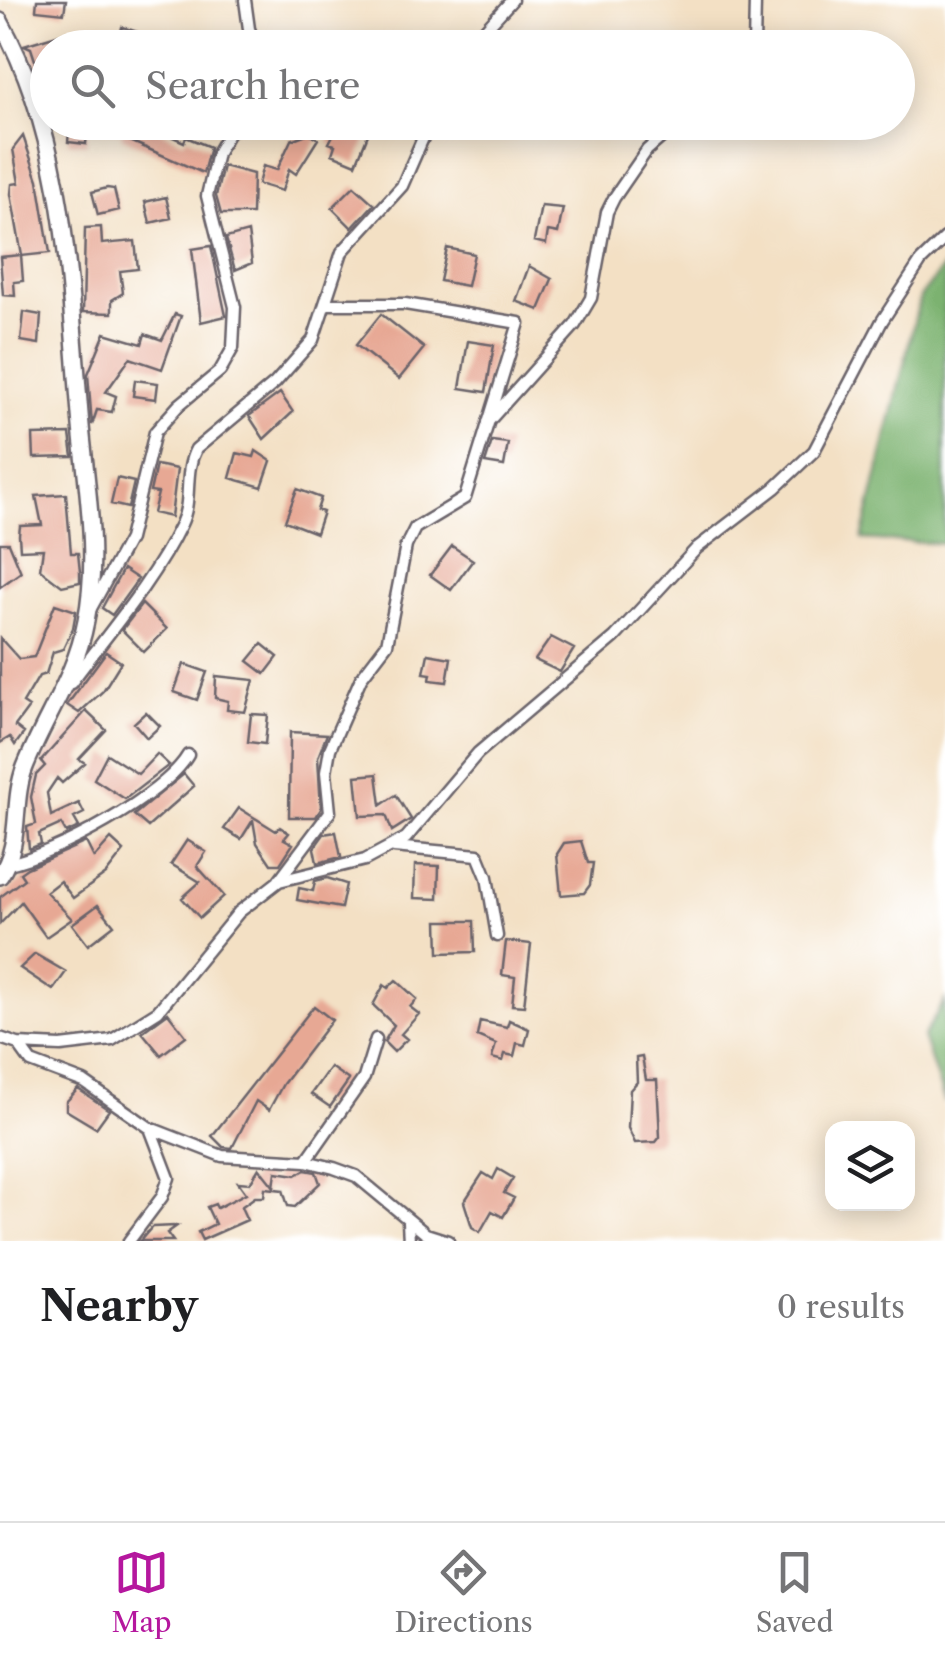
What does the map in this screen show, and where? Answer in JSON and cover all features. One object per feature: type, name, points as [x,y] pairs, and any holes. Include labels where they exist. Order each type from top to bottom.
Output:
[{"type":"main road","points":[[0,21],[30,86]]},
{"type":"main road","points":[[4,870],[13,854],[23,771],[80,653],[87,615],[90,501],[59,201],[44,140]]},
{"type":"street","points":[[244,0],[252,30]]},
{"type":"street","points":[[484,30],[512,0]]},
{"type":"street","points":[[754,30],[755,0]]},
{"type":"street","points":[[87,615],[129,539],[155,432],[178,405],[220,371],[233,348],[235,307],[207,196],[211,170],[226,140]]},
{"type":"street","points":[[58,700],[137,595],[182,522],[190,461],[196,449],[290,367],[313,340],[342,252],[402,186],[422,140]]},
{"type":"street","points":[[487,422],[575,324],[591,298],[606,212],[647,150],[658,140]]},
{"type":"street","points":[[278,881],[354,864],[392,847],[424,820],[478,753],[614,637],[714,533],[776,488],[814,451],[882,321],[920,261],[945,238]]},
{"type":"street","points":[[0,1038],[18,1044],[88,1046],[112,1040],[141,1025],[175,996],[240,912],[278,881],[330,812],[326,772],[330,749],[356,688],[387,644],[406,546],[415,528],[466,498],[519,323],[405,304],[325,304]]},
{"type":"street","points":[[4,870],[126,810],[188,755]]},
{"type":"street","points":[[392,847],[478,854],[487,876],[497,936]]},
{"type":"street","points":[[306,1161],[364,1078],[376,1039]]},
{"type":"street","points":[[18,1044],[31,1062],[67,1073],[150,1128],[222,1156],[306,1161],[356,1176],[408,1222],[448,1241]]},
{"type":"street","points":[[130,1241],[162,1197],[169,1178],[150,1128]]},
{"type":"street","points":[[408,1222],[409,1241]]},
{"type":"green space","points":[[945,265],[945,544],[862,539],[920,297]]},
{"type":"green space","points":[[945,1000],[945,1103],[923,1037]]},
{"type":"building","points":[[37,0],[66,0],[64,13],[36,10]]},
{"type":"building","points":[[23,136],[38,180],[50,253],[22,256],[11,194],[12,184],[19,183],[13,149]]},
{"type":"building","points":[[128,140],[193,140],[210,147],[203,173]]},
{"type":"building","points":[[291,140],[317,140],[296,174],[289,169],[282,191],[258,184],[263,166],[277,170]]},
{"type":"building","points":[[366,140],[356,164],[332,154],[335,145],[329,143]]},
{"type":"building","points":[[223,166],[253,174],[252,214],[221,214],[216,196]]},
{"type":"building","points":[[354,186],[374,204],[352,228],[332,208]]},
{"type":"building","points":[[114,189],[119,210],[98,215],[92,192]]},
{"type":"building","points":[[166,197],[171,218],[150,223],[145,202]]},
{"type":"building","points":[[541,206],[563,208],[558,233],[548,231],[546,244],[534,241]]},
{"type":"building","points":[[101,227],[102,244],[135,241],[138,269],[120,271],[123,293],[112,300],[112,313],[83,312],[85,228]]},
{"type":"building","points":[[248,232],[252,263],[235,270],[226,238]]},
{"type":"building","points":[[211,246],[226,316],[201,322],[192,249]]},
{"type":"building","points":[[447,248],[474,254],[467,286],[440,281]]},
{"type":"building","points":[[21,255],[23,281],[14,282],[15,296],[3,295],[0,257]]},
{"type":"building","points":[[529,266],[552,279],[539,310],[516,301]]},
{"type":"building","points":[[24,312],[41,315],[39,344],[21,341]]},
{"type":"building","points":[[175,314],[181,316],[162,369],[130,358],[106,392],[116,396],[112,412],[97,410],[92,425],[88,374],[105,333],[142,344],[145,334],[162,340]]},
{"type":"building","points":[[381,314],[424,348],[399,379],[356,345]]},
{"type":"building","points":[[468,341],[494,345],[486,392],[460,388]]},
{"type":"building","points":[[135,380],[158,383],[156,399],[133,396]]},
{"type":"building","points":[[280,393],[293,412],[264,439],[249,416]]},
{"type":"building","points":[[70,434],[73,457],[34,458],[33,435]]},
{"type":"building","points":[[492,441],[508,443],[504,466],[485,463]]},
{"type":"building","points":[[256,451],[271,461],[262,487],[230,478],[237,453],[254,457]]},
{"type":"building","points":[[156,465],[177,469],[171,517],[153,513],[158,493],[150,492]]},
{"type":"building","points":[[117,478],[134,482],[128,508],[111,504]]},
{"type":"building","points":[[297,489],[321,498],[317,510],[323,512],[316,533],[285,521]]},
{"type":"building","points":[[66,494],[71,553],[78,553],[80,582],[62,586],[40,569],[43,549],[20,550],[19,535],[20,526],[42,525],[36,496]]},
{"type":"building","points":[[0,543],[9,543],[21,572],[0,587]]},
{"type":"building","points":[[452,546],[473,560],[451,590],[430,575]]},
{"type":"building","points":[[123,569],[138,579],[112,615],[102,608]]},
{"type":"building","points":[[55,604],[76,611],[73,628],[63,649],[53,652],[46,674],[39,676],[23,703],[29,707],[15,726],[24,733],[15,745],[10,737],[0,743],[0,638],[19,659],[34,657]]},
{"type":"building","points":[[142,604],[167,629],[144,652],[122,630]]},
{"type":"building","points":[[551,637],[574,649],[560,672],[535,660]]},
{"type":"building","points":[[262,644],[278,657],[265,674],[248,661]]},
{"type":"building","points":[[106,652],[121,662],[103,691],[79,713],[67,705]]},
{"type":"building","points":[[428,654],[451,658],[447,682],[430,680],[431,674],[424,673]]},
{"type":"building","points":[[184,664],[207,672],[197,700],[174,692]]},
{"type":"building","points":[[216,676],[254,680],[245,712],[227,710],[228,701],[215,698]]},
{"type":"building","points":[[86,711],[106,730],[79,759],[85,763],[62,783],[57,778],[47,793],[51,816],[79,803],[84,813],[74,818],[79,827],[66,833],[61,824],[39,834],[41,844],[29,849],[27,827],[36,824],[31,797],[36,775],[45,766],[41,761]]},
{"type":"building","points":[[146,712],[160,726],[147,738],[134,723]]},
{"type":"building","points":[[251,714],[268,715],[265,744],[248,742]]},
{"type":"building","points":[[290,732],[327,734],[318,757],[321,809],[316,817],[289,817]]},
{"type":"building","points":[[107,754],[138,774],[157,754],[169,765],[125,799],[94,779]]},
{"type":"building","points":[[184,774],[194,786],[148,827],[134,815]]},
{"type":"building","points":[[377,774],[381,805],[396,795],[411,819],[392,831],[386,815],[360,816],[356,776]]},
{"type":"building","points":[[239,808],[276,831],[280,827],[289,833],[284,839],[293,844],[280,864],[271,864],[257,843],[253,820],[241,839],[224,829]]},
{"type":"building","points":[[336,832],[341,857],[317,863],[314,848],[324,834]]},
{"type":"building","points":[[111,839],[124,851],[106,874],[73,898],[60,881],[46,892],[72,919],[46,937],[21,902],[0,924],[0,897],[24,879],[20,873],[86,842],[94,858]]},
{"type":"building","points":[[187,840],[206,852],[197,866],[224,896],[200,918],[182,898],[200,882],[171,864]]},
{"type":"building","points":[[581,841],[588,863],[593,863],[590,885],[584,893],[561,895],[557,854],[564,843]]},
{"type":"building","points":[[415,865],[439,866],[438,899],[414,898]]},
{"type":"building","points":[[327,878],[346,884],[341,908],[297,900],[299,888],[313,891],[315,881]]},
{"type":"building","points":[[98,905],[114,925],[88,945],[72,924]]},
{"type":"building","points":[[438,921],[474,921],[475,952],[439,953]]},
{"type":"building","points":[[506,941],[531,944],[524,1006],[512,1005],[515,977],[502,975]]},
{"type":"building","points":[[35,954],[66,972],[53,990],[20,968]]},
{"type":"building","points":[[396,980],[417,999],[410,1007],[419,1014],[401,1034],[407,1039],[394,1052],[384,1042],[394,1025],[373,1005],[384,985],[388,988]]},
{"type":"building","points":[[314,1006],[332,1020],[283,1084],[269,1110],[256,1101],[232,1148],[223,1147],[212,1136]]},
{"type":"building","points":[[168,1013],[186,1036],[161,1055],[142,1032]]},
{"type":"building","points":[[509,1020],[529,1029],[525,1045],[517,1043],[514,1056],[505,1054],[503,1061],[492,1058],[496,1044],[477,1036],[480,1021],[507,1027]]},
{"type":"building","points":[[642,1057],[646,1080],[657,1080],[660,1137],[656,1142],[635,1143],[628,1128],[630,1090],[637,1082],[636,1058]]},
{"type":"building","points":[[330,1067],[349,1080],[330,1107],[311,1094]]},
{"type":"building","points":[[78,1089],[109,1110],[96,1128],[66,1110],[66,1102]]},
{"type":"building","points":[[259,1168],[274,1187],[276,1172],[316,1172],[320,1183],[295,1207],[288,1206],[283,1190],[265,1188],[264,1197],[255,1197],[241,1207],[247,1220],[202,1240],[198,1232],[215,1224],[207,1207],[215,1204],[217,1208],[246,1193],[238,1182],[250,1183]]},
{"type":"building","points":[[498,1169],[513,1178],[504,1193],[514,1198],[503,1217],[492,1211],[480,1232],[472,1227],[464,1202],[483,1173],[493,1179]]},
{"type":"building","points":[[177,1226],[167,1233],[173,1241],[140,1241],[152,1227]]}]
